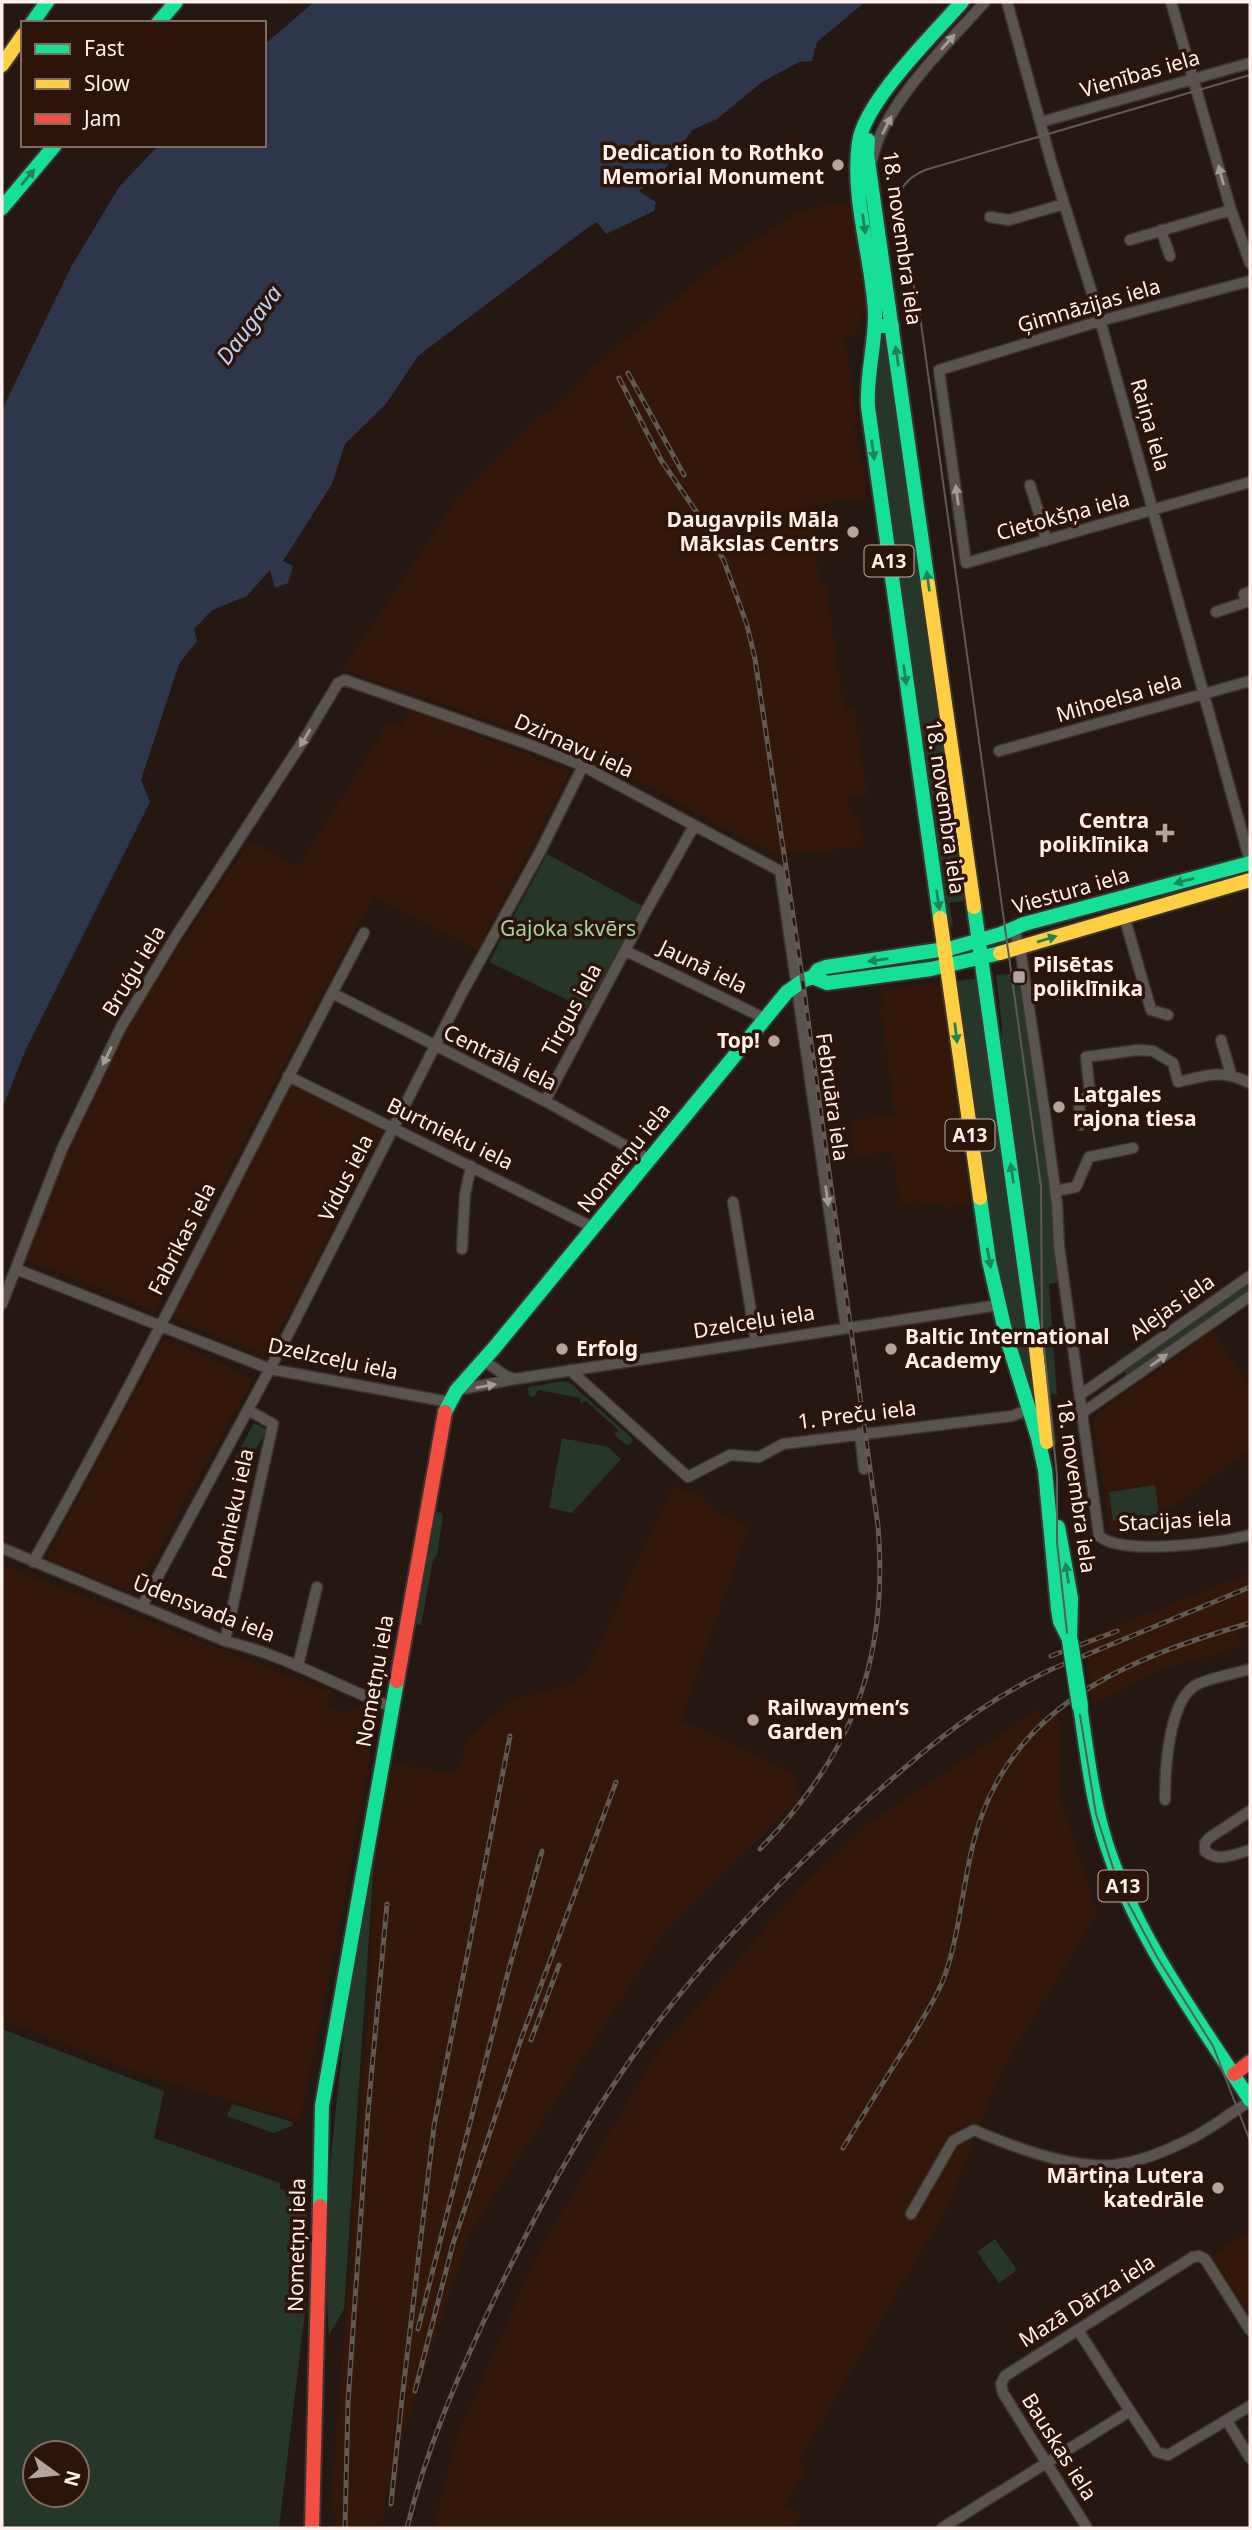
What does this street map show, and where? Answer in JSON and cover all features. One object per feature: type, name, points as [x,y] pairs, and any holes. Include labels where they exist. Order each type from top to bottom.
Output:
[{"type":"main road","points":[[33,21],[47,2]]},
{"type":"main road","points":[[160,21],[176,2]]},
{"type":"main road","name":"A13","points":[[869,121],[875,106],[893,79],[962,2]]},
{"type":"main road","points":[[2,65],[21,39]]},
{"type":"main road","name":"18. novembra iela","points":[[869,121],[867,146],[870,171],[1035,1340],[1052,1492],[1074,1619],[1070,1641]]},
{"type":"main road","name":"18. novembra iela","points":[[869,121],[863,128],[859,142],[858,181],[875,326],[867,389],[868,407],[989,1261],[1016,1370],[1045,1470],[1060,1622],[1070,1641],[1095,1798],[1106,1843],[1119,1878],[1159,1954],[1250,2101]]},
{"type":"main road","points":[[2,208],[53,147]]},
{"type":"main road","points":[[875,326],[892,326]]},
{"type":"main road","name":"Viestura iela","points":[[946,957],[979,940],[1024,924],[1250,862]]},
{"type":"main road","name":"Viestura iela","points":[[946,957],[982,958],[1250,880]]},
{"type":"main road","name":"Nometņu iela","points":[[312,2528],[322,2106],[422,1537],[453,1396],[754,1034],[764,1018],[796,983],[813,977],[818,970],[826,967],[946,957]]},
{"type":"main road","points":[[1234,2074],[1250,2063]]},
{"type":"street","points":[[870,171],[876,147],[903,97],[931,61],[985,2]]},
{"type":"street","name":"Raiņa iela","points":[[1007,2],[1100,321],[1250,862]]},
{"type":"street","points":[[1171,2],[1231,210],[1250,263]]},
{"type":"street","name":"Vienības iela","points":[[1041,122],[1250,63]]},
{"type":"street","points":[[990,217],[1009,220],[1064,204]]},
{"type":"street","points":[[1130,240],[1231,210]]},
{"type":"street","points":[[1161,230],[1170,256]]},
{"type":"street","name":"Ģimnāzijas iela","points":[[966,563],[939,370],[1100,321],[1250,282]]},
{"type":"street","name":"Cietokšņa iela","points":[[966,563],[1250,482]]},
{"type":"street","points":[[1030,485],[1044,529],[1045,541]]},
{"type":"street","points":[[1216,612],[1246,602],[1244,594],[1250,592]]},
{"type":"street","name":"Dzirnavu iela","points":[[342,681],[468,723],[583,766],[780,872]]},
{"type":"street","name":"Bruģu iela","points":[[2,1304],[62,1149],[121,1027],[176,936],[231,855],[338,683],[342,681]]},
{"type":"street","name":"Mihoelsa iela","points":[[999,751],[1250,681]]},
{"type":"street","name":"Vidus iela","points":[[142,1606],[270,1369],[434,1047],[541,850],[583,766]]},
{"type":"street","name":"Tirgus iela","points":[[545,1101],[694,826]]},
{"type":"street","name":"Februāra iela","points":[[780,872],[846,1328]]},
{"type":"street","points":[[1124,916],[1151,1010],[1168,1015]]},
{"type":"street","name":"18. novembra iela","points":[[1015,928],[1055,1191],[1059,1246],[1097,1531],[1103,1539]]},
{"type":"street","name":"Fabrikas iela","points":[[33,1562],[97,1450],[364,933]]},
{"type":"street","name":"Jaunā iela","points":[[626,951],[764,1018]]},
{"type":"street","name":"Centrālā iela","points":[[332,993],[545,1101],[649,1159]]},
{"type":"street","points":[[1221,1040],[1231,1074]]},
{"type":"street","points":[[1081,1125],[1079,1105],[1090,1094],[1086,1057],[1138,1050],[1153,1051],[1173,1063],[1178,1082],[1214,1074],[1231,1074],[1250,1083]]},
{"type":"street","name":"Burtnieku iela","points":[[288,1076],[594,1228]]},
{"type":"street","points":[[1055,1191],[1076,1187],[1089,1157],[1133,1148]]},
{"type":"street","points":[[462,1249],[465,1194],[471,1166]]},
{"type":"street","points":[[733,1202],[756,1342]]},
{"type":"street","name":"Dzelzceļu iela","points":[[16,1269],[270,1369],[453,1396]]},
{"type":"street","name":"Alejas iela","points":[[1080,1395],[1250,1276]]},
{"type":"street","name":"Alejas iela","points":[[1082,1413],[1250,1296]]},
{"type":"street","name":"Dzelceļu iela","points":[[453,1396],[515,1379],[999,1304]]},
{"type":"street","points":[[483,1360],[515,1379]]},
{"type":"street","points":[[1117,1369],[1126,1382]]},
{"type":"street","name":"1. Preču iela","points":[[570,1370],[688,1478],[730,1455],[759,1457],[783,1444],[1012,1416],[1029,1409]]},
{"type":"street","name":"Podnieku iela","points":[[225,1641],[273,1423],[248,1410]]},
{"type":"street","points":[[860,1433],[864,1469]]},
{"type":"street","name":"Stacijas iela","points":[[1103,1539],[1115,1545],[1139,1546],[1207,1543],[1250,1535]]},
{"type":"street","name":"Ūdensvada iela","points":[[2,1548],[225,1641],[298,1665],[351,1692],[393,1707]]},
{"type":"street","points":[[298,1665],[317,1587]]},
{"type":"street","points":[[1165,1800],[1165,1764],[1171,1729],[1188,1692],[1197,1685],[1250,1669]]},
{"type":"street","points":[[1250,1811],[1209,1838],[1205,1843],[1205,1851],[1210,1856],[1219,1858],[1250,1850]]},
{"type":"street","points":[[911,2214],[953,2141],[974,2130],[1028,2151],[1090,2164],[1114,2165],[1140,2160],[1197,2136],[1250,2101]]},
{"type":"street","name":"Mazā Dārza iela","points":[[1001,2384],[1005,2376],[1193,2257],[1205,2259],[1250,2330]]},
{"type":"street","points":[[1078,2330],[1157,2452],[1168,2455],[1250,2406]]},
{"type":"street","name":"Bauskas iela","points":[[1001,2384],[1003,2393],[1087,2528]]},
{"type":"street","points":[[942,2528],[1130,2411]]},
{"type":"street","points":[[1227,2421],[1250,2458]]},
{"type":"shaded area","points":[[852,202],[867,314],[861,315],[862,323],[857,324],[858,334],[845,337],[857,423],[854,428],[857,451],[861,453],[867,497],[808,506],[820,583],[826,583],[844,709],[854,708],[867,795],[845,799],[854,817],[860,816],[864,846],[779,856],[579,751],[342,669],[454,500],[542,413],[545,416],[592,368],[711,269],[794,214]]},
{"type":"shaded area","points":[[409,709],[570,771],[478,950],[373,896],[155,1311],[25,1259],[71,1135],[124,1030],[251,840],[297,868],[378,740],[386,722],[394,722],[403,727]]},
{"type":"shaded area","points":[[941,981],[970,1204],[944,1208],[943,1202],[924,1205],[923,1201],[900,1204],[893,1151],[855,1156],[850,1121],[895,1114],[880,1006],[883,1005],[881,990]]},
{"type":"shaded area","points":[[290,1085],[382,1131],[267,1356],[170,1317]]},
{"type":"shaded area","points":[[1212,1331],[1250,1386],[1250,1450],[1151,1521],[1163,1537],[1110,1531],[1093,1417]]},
{"type":"shaded area","points":[[164,1338],[253,1379],[134,1593],[46,1559]]},
{"type":"shaded area","points":[[673,1486],[701,1496],[717,1513],[749,1526],[681,1720],[792,1773],[799,1799],[662,1936],[469,2235],[388,2482],[382,2528],[336,2528],[332,2496],[370,1983],[374,1862],[393,1763],[456,1774],[469,1737],[513,1699],[568,1686],[586,1673]]},
{"type":"shaded area","points":[[2,1565],[333,1693],[327,1706],[333,1709],[345,1713],[360,1704],[378,1711],[341,1918],[300,2121],[146,2076],[2,2019]]},
{"type":"shaded area","points":[[1250,1573],[1250,1628],[1237,1632],[1242,1646],[1156,1671],[1094,1704],[1084,1639]]},
{"type":"shaded area","points":[[1037,1710],[1046,1721],[1059,1715],[1059,1792],[1097,1914],[1001,2071],[949,2204],[798,2462],[807,2470],[785,2504],[801,2514],[793,2528],[433,2528],[458,2434],[539,2250],[656,2054],[804,1884],[867,1825]]},
{"type":"shaded area","points":[[1250,2231],[1250,2315],[1212,2256]]},
{"type":"green space","points":[[886,333],[969,921],[964,901],[949,903],[953,924],[948,930],[875,417],[874,385],[881,336]]},
{"type":"green space","name":"Gajoka skvērs","points":[[547,854],[642,906],[586,1009],[489,962]]},
{"type":"green space","points":[[1021,973],[1050,1188],[1059,1282],[1049,1284],[1057,1394],[1046,1395],[1001,1051],[1002,1026],[996,975]]},
{"type":"green space","points":[[979,978],[1036,1396],[1031,1398],[1001,1289],[956,981]]},
{"type":"green space","points":[[1250,1282],[1250,1290],[1129,1375],[1125,1373],[1125,1369]]},
{"type":"green space","points":[[564,1381],[570,1383],[632,1438],[631,1444],[626,1445],[614,1434],[618,1430],[586,1401],[580,1404],[581,1398],[538,1390],[534,1397],[529,1395],[528,1387]]},
{"type":"green space","points":[[254,1423],[267,1430],[246,1467],[234,1460]]},
{"type":"green space","points":[[562,1438],[608,1447],[621,1459],[572,1513],[549,1508]]},
{"type":"green space","points":[[1155,1485],[1159,1514],[1113,1521],[1109,1492]]},
{"type":"green space","points":[[436,1512],[440,1512],[443,1517],[421,1625],[416,1624]]},
{"type":"green space","points":[[374,1861],[344,2309],[329,2335],[326,2253],[334,2130],[355,1932],[362,1892]]},
{"type":"green space","points":[[2,2029],[164,2091],[154,2138],[280,2183],[280,2189],[307,2196],[306,2303],[279,2528],[2,2528]]},
{"type":"green space","points":[[232,2104],[293,2122],[292,2126],[273,2133],[227,2116]]},
{"type":"green space","points":[[995,2239],[1017,2270],[999,2283],[977,2252]]},
{"type":"water","name":"Daugava","points":[[314,2],[865,2],[817,42],[812,61],[799,62],[762,82],[717,119],[692,130],[662,173],[639,191],[656,202],[654,211],[606,234],[597,222],[590,226],[418,356],[386,404],[345,444],[332,484],[283,561],[293,566],[288,583],[275,588],[270,570],[247,596],[212,610],[194,629],[197,641],[179,664],[141,780],[150,802],[26,1049],[2,1109],[2,410],[71,267],[119,187],[157,147],[266,147],[266,43]]},
{"type":"tram line","points":[[1250,75],[925,170],[911,178],[902,189],[897,200],[896,213],[920,316],[1041,1187],[1042,1328],[1057,1476],[1057,1542],[1068,1641],[1096,1814],[1125,1897],[1157,1957],[1213,2046],[1250,2141]]},
{"type":"railway","points":[[628,373],[684,475]]},
{"type":"railway","points":[[619,378],[661,460],[706,526],[724,561],[747,625],[755,659],[878,1526],[880,1574],[877,1619],[870,1662],[858,1702],[841,1740],[819,1777],[760,1849]]},
{"type":"railway","points":[[407,2528],[423,2471],[454,2387],[543,2202],[581,2135],[623,2070],[668,2009],[715,1953],[765,1899],[844,1822],[917,1757],[968,1718],[1052,1669],[1250,1587]]},
{"type":"railway","points":[[843,2148],[942,1984],[956,1935],[971,1854],[982,1815],[1001,1774],[1027,1740],[1057,1711],[1091,1687],[1128,1667],[1168,1650],[1250,1623]]},
{"type":"railway","points":[[1051,1656],[1117,1631]]},
{"type":"railway","points":[[400,2416],[434,2126],[510,1736]]},
{"type":"railway","points":[[415,2391],[453,2244],[520,2042],[616,1782]]},
{"type":"railway","points":[[418,2329],[507,1976],[542,1851]]},
{"type":"railway","points":[[345,2528],[348,2402],[368,2112],[387,1904]]},
{"type":"railway","points":[[531,2040],[559,1965]]},
{"type":"railway","points":[[391,2504],[401,2408]]},
{"type":"traffic: fast","points":[[33,21],[47,2]]},
{"type":"traffic: fast","points":[[160,21],[176,2]]},
{"type":"traffic: fast","points":[[940,918],[868,407],[875,312],[860,206],[857,163],[859,142],[874,107],[902,69],[962,2]]},
{"type":"traffic: fast","points":[[868,140],[867,154],[928,584]]},
{"type":"traffic: fast","points":[[2,208],[53,147]]},
{"type":"traffic: fast","points":[[875,326],[892,326]]},
{"type":"traffic: fast","points":[[813,977],[818,970],[826,967],[952,948],[1001,934],[1024,924],[1250,863]]},
{"type":"traffic: fast","points":[[974,907],[1036,1349]]},
{"type":"traffic: fast","points":[[445,1412],[456,1391],[787,992],[813,977],[827,983],[931,969],[1000,953]]},
{"type":"traffic: fast","points":[[980,1198],[989,1261],[1007,1339],[1038,1438],[1045,1470],[1058,1609],[1060,1621],[1070,1641]]},
{"type":"traffic: fast","points":[[1058,1527],[1071,1598],[1070,1641]]},
{"type":"traffic: fast","points":[[1070,1641],[1080,1706]]},
{"type":"traffic: fast","points":[[320,2206],[322,2106],[397,1681]]},
{"type":"traffic: fast","points":[[1080,1706],[1097,1810],[1119,1878],[1169,1976],[1250,2100]]},
{"type":"traffic: slow","points":[[2,65],[21,38]]},
{"type":"traffic: slow","points":[[928,584],[974,907]]},
{"type":"traffic: slow","points":[[1000,953],[1250,880]]},
{"type":"traffic: slow","points":[[940,918],[980,1198]]},
{"type":"traffic: slow","points":[[1036,1349],[1047,1442]]},
{"type":"traffic: jam","points":[[397,1681],[445,1412]]},
{"type":"traffic: jam","points":[[1234,2074],[1250,2062]]},
{"type":"traffic: jam","points":[[312,2528],[320,2206]]},
{"type":"place","name":"Dedication to Rothko Memorial Monument","points":[[838,165]]},
{"type":"place","name":"Daugavpils Māla Mākslas Centrs","points":[[853,532]]},
{"type":"place","name":"Centra poliklīnika","points":[[1165,833]]},
{"type":"place","name":"Pilsētas poliklīnika","points":[[1019,977]]},
{"type":"place","name":"Top!","points":[[774,1041]]},
{"type":"place","name":"Latgales rajona tiesa","points":[[1059,1107]]},
{"type":"place","name":"Erfolg","points":[[562,1349]]},
{"type":"place","name":"Baltic International Academy","points":[[891,1349]]},
{"type":"place","name":"Railwaymen’s Garden","points":[[753,1720]]},
{"type":"place","name":"Mārtiņa Lutera katedrāle","points":[[1218,2188]]}]
